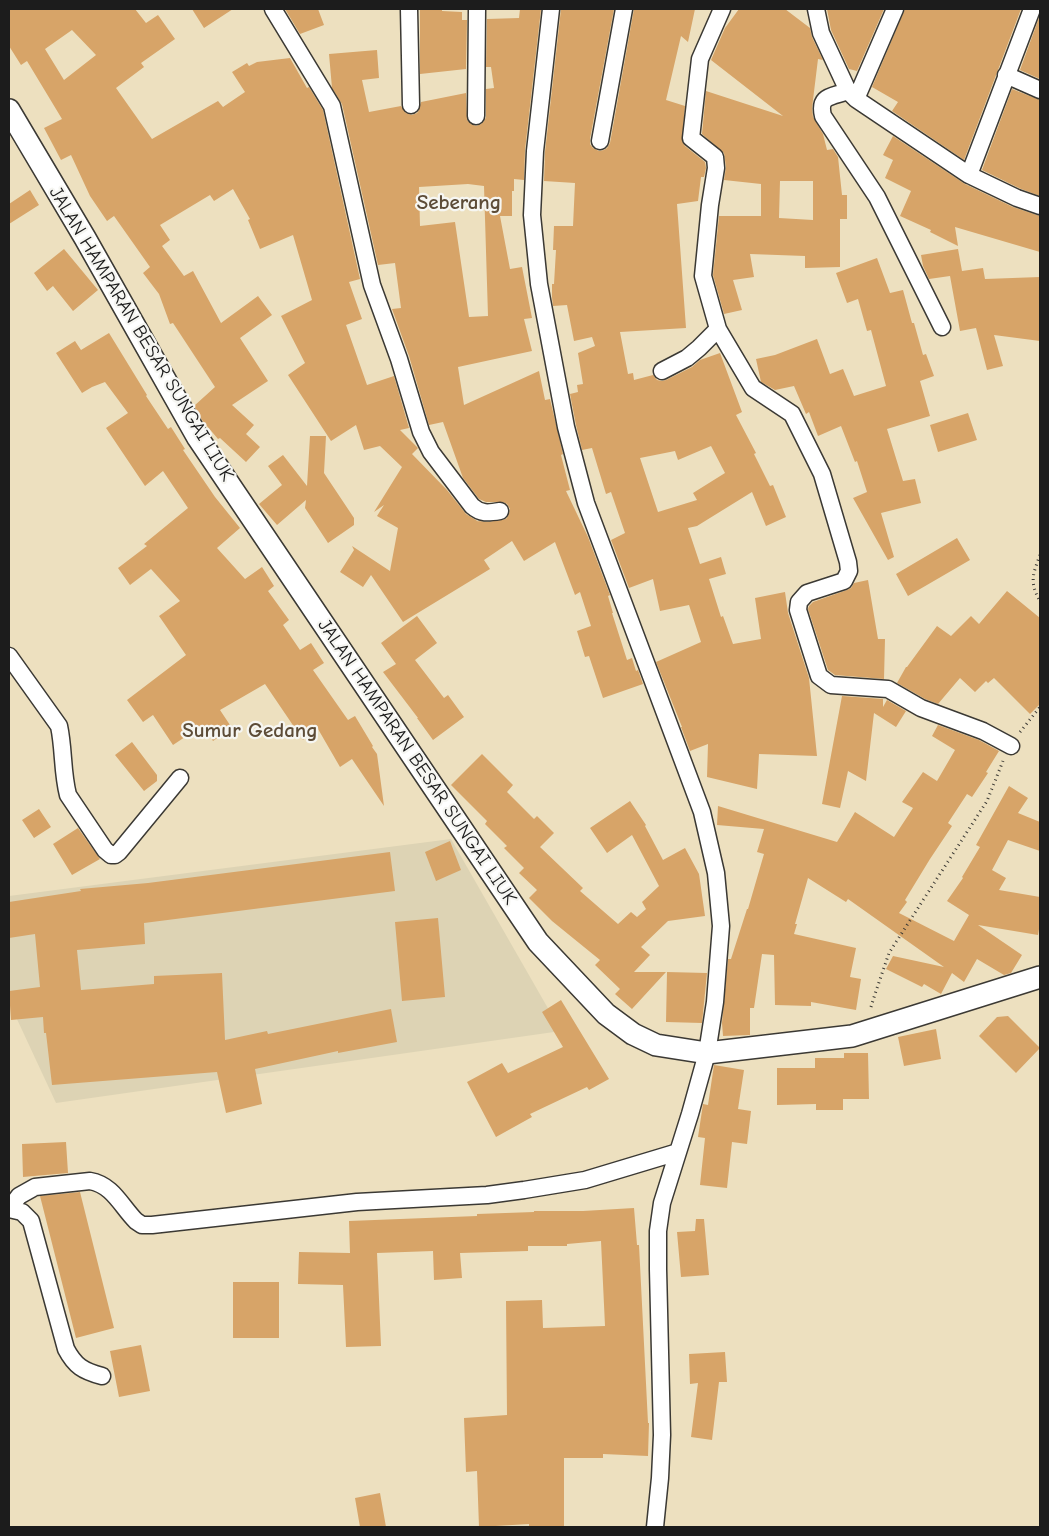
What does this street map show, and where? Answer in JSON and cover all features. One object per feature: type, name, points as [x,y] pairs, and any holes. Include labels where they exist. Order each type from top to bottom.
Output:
[{"type":"street","points":[[272,9],[332,106],[372,285],[421,432],[431,452],[472,506],[478,511],[487,514],[500,510]]},
{"type":"street","points":[[409,9],[411,105]]},
{"type":"street","points":[[476,116],[477,9]]},
{"type":"street","points":[[551,9],[535,151],[532,215],[539,284],[566,426],[586,503],[702,812],[716,873],[721,926],[716,992],[707,1053],[695,1098],[662,1202],[658,1230],[662,1435],[655,1527]]},
{"type":"street","points":[[600,141],[624,9]]},
{"type":"street","points":[[722,9],[700,59],[691,138],[715,157],[716,168],[710,205],[703,276],[718,330],[753,388],[792,414],[822,474],[848,562],[849,571],[844,581],[807,593],[798,602],[798,610],[819,676],[831,685],[888,689],[921,708],[983,731],[1011,746]]},
{"type":"street","points":[[816,9],[821,33],[849,94],[969,175],[1040,206]]},
{"type":"street","points":[[849,94],[895,9]]},
{"type":"street","points":[[969,175],[1032,9]]},
{"type":"street","points":[[1006,75],[1040,90]]},
{"type":"street","points":[[849,94],[826,98],[822,102],[823,116],[877,196],[942,327]]},
{"type":"street","name":"JALAN HAMPARAN BESAR SUNGAI LIUK","points":[[9,110],[90,247],[198,438],[538,942],[606,1014],[633,1034],[656,1045],[707,1053],[852,1036],[1040,977]]},
{"type":"street","points":[[662,371],[687,358],[718,330]]},
{"type":"street","points":[[9,656],[59,726],[62,737],[65,786],[68,795],[108,853],[115,856],[119,852],[180,778]]},
{"type":"street","points":[[102,1376],[80,1368],[72,1360],[66,1349],[31,1221],[22,1212],[9,1208],[19,1196],[35,1187],[90,1181],[99,1183],[106,1186],[136,1221],[142,1225],[152,1225],[357,1202],[487,1195],[524,1190],[585,1180],[678,1152]]},
{"type":"path","points":[[1040,555],[1032,582],[1040,601]]},
{"type":"path","points":[[866,1032],[875,994],[889,953],[987,801],[1011,746],[1040,707]]},
{"type":"shaded area","points":[[451,839],[561,1031],[56,1103],[9,1002],[9,896]]},
{"type":"building","points":[[9,9],[135,9],[146,23],[158,15],[175,39],[141,63],[144,67],[116,88],[152,139],[218,101],[223,107],[245,92],[232,72],[247,63],[249,66],[257,62],[290,58],[307,88],[309,87],[323,110],[360,279],[349,282],[362,319],[346,325],[367,385],[394,376],[409,428],[400,430],[418,448],[412,454],[447,490],[466,514],[479,522],[488,522],[506,519],[510,509],[503,502],[486,502],[479,499],[463,478],[443,422],[429,425],[409,356],[392,309],[401,308],[395,263],[378,265],[342,104],[332,88],[329,54],[377,50],[379,78],[362,80],[369,112],[401,106],[406,113],[412,115],[417,113],[421,102],[466,93],[467,120],[476,126],[481,124],[486,117],[486,89],[494,88],[491,67],[486,67],[487,19],[519,18],[520,9],[541,9],[525,150],[524,180],[514,179],[512,216],[500,216],[510,269],[522,267],[532,318],[524,319],[532,351],[458,367],[464,405],[539,371],[545,400],[550,399],[563,454],[561,455],[570,490],[566,491],[588,537],[610,595],[608,596],[612,613],[627,660],[632,658],[643,684],[603,698],[589,656],[585,657],[577,631],[591,626],[580,592],[575,595],[555,542],[524,561],[512,541],[484,560],[490,569],[403,622],[371,575],[363,587],[340,572],[354,550],[352,546],[390,571],[398,528],[377,516],[384,505],[374,512],[402,467],[380,446],[364,450],[356,425],[331,441],[288,375],[305,363],[281,316],[312,300],[293,235],[260,249],[248,220],[250,219],[233,189],[214,201],[210,195],[160,225],[170,240],[162,246],[184,276],[193,271],[221,323],[258,296],[272,315],[240,338],[268,381],[232,405],[254,425],[246,434],[260,447],[246,462],[220,438],[218,439],[202,420],[194,406],[215,387],[173,323],[170,324],[159,294],[143,273],[150,267],[114,216],[107,221],[90,196],[71,155],[61,160],[44,128],[62,119],[27,61],[21,65],[9,46]],"holes":[[[72,30],[96,55],[64,80],[45,49]],[[468,184],[484,186],[488,316],[469,317],[455,222],[420,226],[419,187]]]},
{"type":"building","points":[[192,9],[233,9],[204,28]]},
{"type":"building","points":[[285,9],[318,9],[324,25],[300,34]]},
{"type":"building","points":[[420,9],[442,9],[442,11],[462,12],[462,20],[467,20],[466,69],[420,74]]},
{"type":"building","points":[[561,9],[614,9],[590,139],[590,144],[593,148],[599,151],[607,148],[610,143],[634,9],[695,9],[688,42],[681,36],[666,100],[685,106],[682,141],[685,146],[705,162],[706,168],[704,177],[701,177],[698,201],[677,204],[686,328],[620,332],[628,374],[633,373],[634,380],[653,375],[657,380],[666,380],[692,367],[700,360],[720,353],[742,412],[736,415],[756,453],[754,454],[770,486],[773,485],[786,517],[766,526],[752,492],[697,526],[688,528],[700,564],[721,557],[726,574],[709,579],[721,617],[723,616],[733,644],[761,639],[755,598],[785,592],[788,613],[809,678],[817,756],[759,754],[757,789],[707,777],[708,744],[690,751],[656,662],[701,642],[689,605],[660,611],[653,579],[629,588],[611,540],[625,533],[611,492],[606,494],[592,448],[582,450],[570,394],[578,392],[577,385],[583,384],[578,353],[595,346],[592,337],[574,341],[567,305],[553,306],[552,297],[556,250],[553,250],[554,226],[573,226],[575,183],[544,181],[545,152]],"holes":[[[711,446],[725,473],[693,493],[697,500],[658,512],[640,458],[675,451],[678,460]]]},
{"type":"building","points":[[739,9],[785,9],[810,28],[812,37],[823,60],[818,59],[812,108],[813,117],[823,134],[827,150],[833,149],[838,157],[842,195],[847,195],[847,219],[840,219],[840,267],[805,268],[805,256],[750,254],[754,277],[733,280],[742,310],[724,314],[713,275],[719,216],[761,216],[761,184],[724,180],[726,167],[724,153],[702,134],[706,91],[783,116],[711,60],[725,28]],"holes":[[[780,181],[813,181],[813,220],[779,218]]]},
{"type":"building","points":[[827,9],[884,9],[857,71],[849,69],[831,30]]},
{"type":"building","points":[[905,9],[1021,9],[964,160],[892,111],[898,102],[872,87]]},
{"type":"building","points":[[1040,15],[1040,79],[1020,70]]},
{"type":"building","points":[[1012,89],[1040,100],[1040,196],[982,170]]},
{"type":"building","points":[[893,136],[965,184],[1013,207],[1040,216],[1040,252],[955,227],[958,246],[930,232],[931,230],[900,216],[911,191],[885,178],[893,160],[883,155]]},
{"type":"building","points":[[30,190],[39,205],[9,224],[9,204]]},
{"type":"building","points":[[64,249],[98,290],[73,311],[53,286],[47,291],[34,273]]},
{"type":"building","points":[[958,249],[962,271],[983,268],[985,279],[1040,277],[1040,341],[994,335],[1003,366],[987,370],[976,328],[960,331],[950,276],[929,279],[923,266],[921,255]]},
{"type":"building","points":[[877,258],[890,293],[903,290],[923,355],[926,354],[934,376],[920,381],[930,416],[887,429],[903,481],[915,479],[921,503],[881,513],[894,557],[888,560],[853,498],[867,492],[857,461],[855,462],[841,426],[818,436],[809,412],[806,414],[794,386],[775,390],[761,382],[756,359],[775,355],[817,339],[830,374],[843,369],[854,396],[886,386],[871,330],[867,331],[858,299],[847,303],[836,273]]},
{"type":"building","points":[[109,333],[168,429],[171,427],[185,449],[183,450],[215,497],[240,528],[217,548],[245,579],[262,567],[274,586],[268,591],[289,620],[283,625],[300,650],[311,643],[324,663],[313,670],[348,720],[355,716],[373,746],[377,754],[384,806],[352,759],[340,767],[318,729],[303,740],[265,684],[220,710],[232,728],[213,741],[203,725],[173,745],[153,715],[143,722],[127,700],[186,655],[159,616],[180,601],[151,569],[130,585],[118,568],[147,546],[144,544],[188,508],[163,471],[145,486],[106,428],[128,413],[105,382],[82,393],[56,353],[75,341],[81,350]]},
{"type":"building","points":[[968,413],[977,440],[938,452],[930,425]]},
{"type":"building","points":[[310,436],[326,436],[324,473],[354,518],[354,525],[328,543],[305,508],[306,500],[277,525],[259,504],[282,485],[268,466],[283,455],[307,486]]},
{"type":"building","points":[[957,538],[970,560],[908,596],[896,574]]},
{"type":"building","points":[[868,580],[878,639],[885,639],[884,679],[835,675],[828,670],[808,609],[809,606],[813,602],[851,588],[854,583]]},
{"type":"building","points":[[1007,591],[1040,618],[1040,704],[1030,714],[994,678],[988,683],[986,681],[975,692],[960,678],[938,704],[897,683],[906,667],[937,626],[951,636],[971,616],[979,624]]},
{"type":"building","points":[[417,616],[437,643],[415,660],[444,698],[448,695],[464,717],[433,740],[383,672],[396,664],[381,643]]},
{"type":"building","points":[[842,696],[883,699],[883,707],[887,700],[906,711],[896,727],[874,713],[866,781],[848,771],[840,808],[822,804]]},
{"type":"building","points":[[938,725],[979,740],[999,751],[986,772],[988,773],[972,797],[967,794],[948,823],[952,826],[905,900],[907,902],[899,913],[954,941],[969,915],[947,901],[963,878],[980,847],[976,845],[1009,786],[1028,798],[1018,813],[1040,822],[1040,851],[1008,840],[992,870],[1006,878],[999,890],[1040,897],[1038,935],[978,925],[1022,955],[1011,973],[1004,975],[977,959],[964,982],[952,973],[941,994],[924,984],[922,987],[886,969],[893,956],[944,967],[848,899],[846,902],[808,878],[794,934],[856,948],[850,977],[861,979],[856,1010],[811,1002],[811,1006],[775,1005],[774,955],[762,954],[754,1008],[750,1008],[750,1035],[723,1036],[722,1023],[728,959],[731,959],[764,854],[757,852],[764,829],[717,825],[718,806],[837,842],[855,812],[894,837],[913,808],[902,802],[923,772],[937,781],[955,750],[932,736]]},
{"type":"building","points":[[132,742],[157,775],[157,781],[144,791],[115,755]]},
{"type":"building","points":[[482,754],[513,785],[507,792],[534,819],[537,816],[554,833],[540,847],[583,888],[580,891],[618,924],[631,912],[637,917],[646,909],[642,902],[659,886],[632,835],[607,853],[590,828],[630,801],[646,825],[663,860],[685,848],[699,874],[705,916],[668,921],[641,947],[650,955],[634,972],[666,972],[632,1009],[615,994],[620,989],[595,965],[600,960],[552,921],[529,898],[537,890],[519,873],[524,868],[504,848],[507,846],[485,824],[487,821],[451,785]]},
{"type":"building","points":[[39,809],[51,827],[34,838],[22,820]]},
{"type":"building","points":[[78,828],[100,859],[72,875],[53,844]]},
{"type":"building","points":[[450,841],[461,870],[436,881],[425,852]]},
{"type":"building","points":[[390,852],[395,891],[144,923],[145,944],[77,950],[81,990],[154,984],[154,976],[222,973],[225,1040],[267,1031],[268,1034],[391,1009],[397,1042],[338,1053],[338,1051],[255,1069],[262,1104],[226,1113],[217,1072],[52,1085],[43,1017],[11,1020],[9,991],[40,987],[35,934],[9,938],[9,902],[81,891],[80,889],[148,883]]},
{"type":"building","points":[[438,918],[445,997],[402,1001],[395,922]]},
{"type":"building","points":[[667,972],[707,973],[702,1023],[666,1022]]},
{"type":"building","points":[[561,1000],[609,1079],[589,1090],[587,1087],[530,1114],[532,1117],[496,1137],[467,1082],[502,1063],[508,1073],[563,1047],[542,1012]]},
{"type":"building","points":[[1008,1016],[1040,1048],[1016,1073],[979,1036],[997,1017]]},
{"type":"building","points":[[936,1029],[941,1059],[904,1066],[898,1037]]},
{"type":"building","points":[[844,1053],[868,1053],[869,1099],[843,1099],[843,1110],[816,1110],[816,1104],[777,1105],[777,1068],[815,1068],[815,1058],[844,1058]]},
{"type":"building","points":[[714,1065],[744,1070],[738,1109],[751,1111],[747,1144],[732,1142],[727,1188],[700,1185],[705,1138],[698,1137],[703,1104],[708,1105]]},
{"type":"building","points":[[66,1142],[68,1173],[23,1177],[22,1144]]},
{"type":"building","points":[[80,1192],[114,1328],[76,1338],[40,1196]]},
{"type":"building","points":[[634,1208],[637,1245],[639,1245],[649,1423],[648,1456],[603,1454],[603,1458],[564,1458],[564,1527],[529,1527],[529,1524],[479,1527],[477,1471],[466,1472],[464,1418],[507,1415],[506,1301],[542,1300],[543,1328],[605,1326],[601,1241],[567,1244],[567,1246],[528,1246],[528,1251],[460,1253],[462,1278],[434,1280],[433,1251],[377,1253],[381,1346],[346,1347],[343,1285],[298,1284],[299,1252],[350,1253],[349,1221],[477,1216],[477,1214],[534,1211]]},
{"type":"building","points":[[696,1219],[704,1219],[709,1275],[681,1277],[677,1232],[695,1231]]},
{"type":"building","points":[[233,1282],[279,1282],[279,1338],[233,1338]]},
{"type":"building","points":[[141,1345],[150,1391],[119,1397],[110,1351]]},
{"type":"building","points":[[725,1352],[727,1382],[719,1382],[712,1440],[691,1437],[698,1383],[690,1384],[689,1354]]},
{"type":"building","points":[[380,1493],[386,1527],[360,1527],[355,1498]]},
{"type":"district","name":"Seberang","points":[[459,203]]},
{"type":"district","name":"Sumur Gedang","points":[[250,731]]}]
